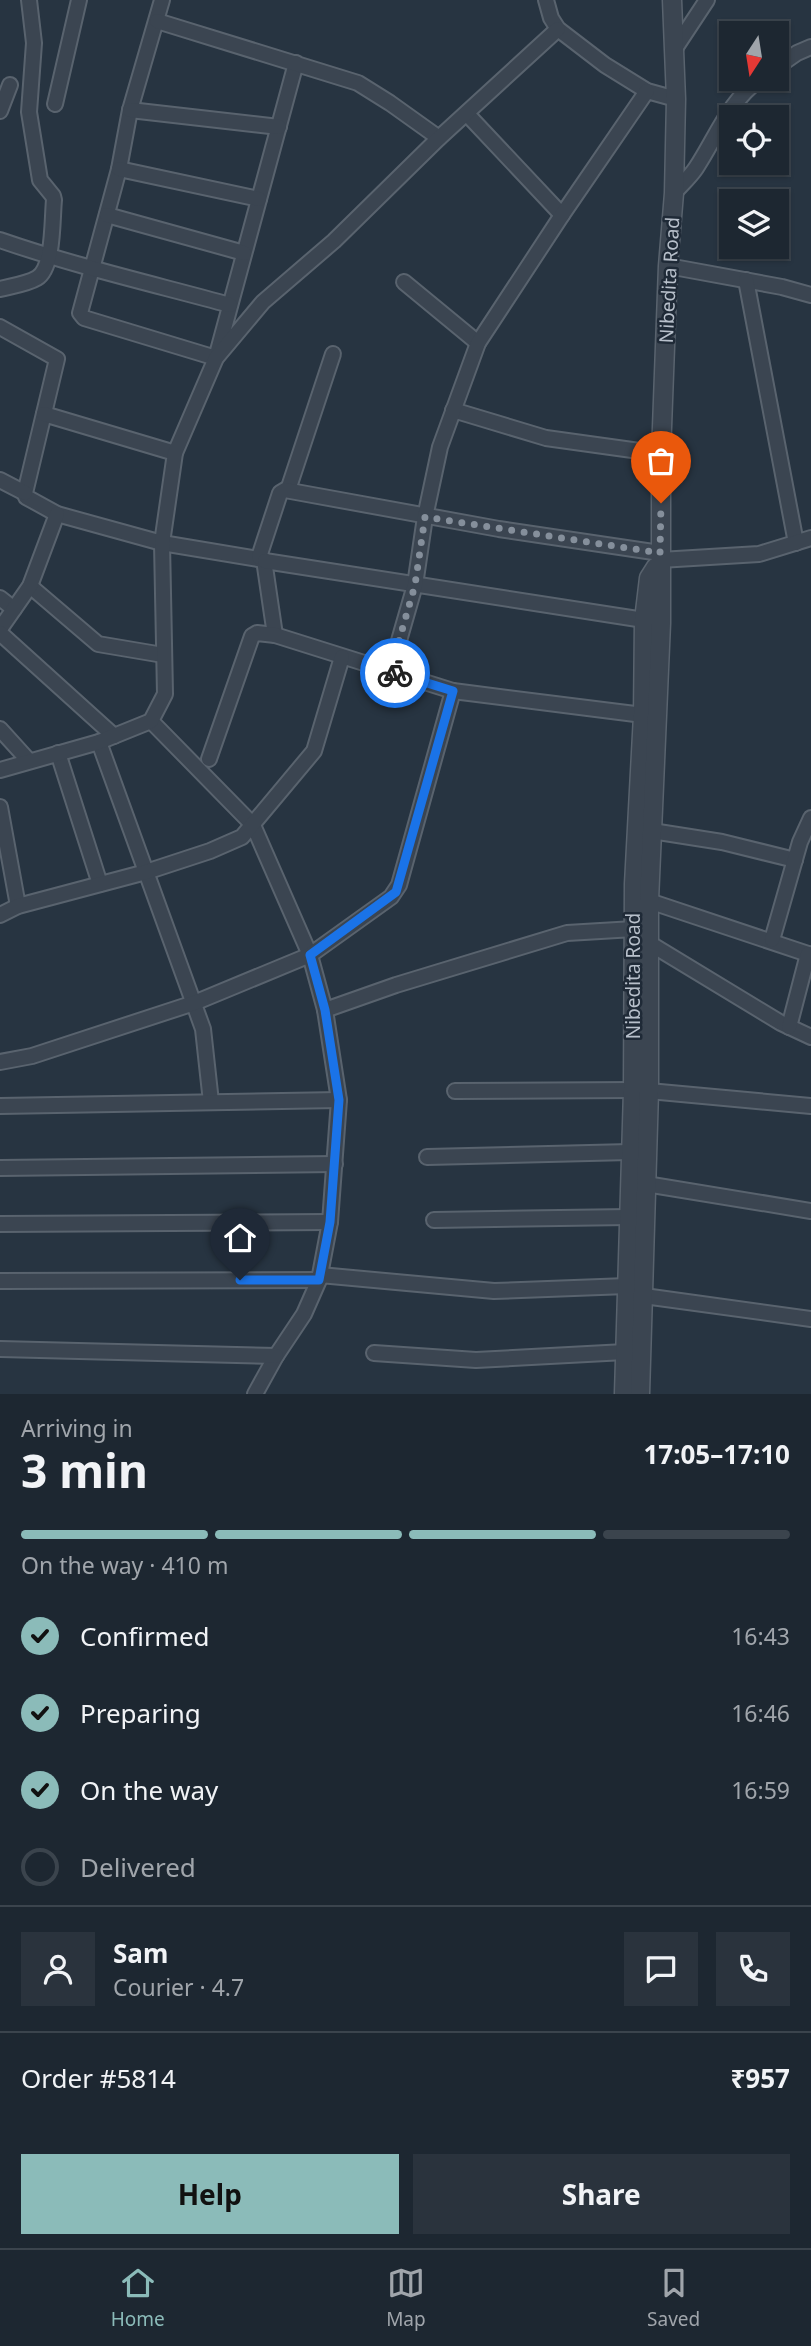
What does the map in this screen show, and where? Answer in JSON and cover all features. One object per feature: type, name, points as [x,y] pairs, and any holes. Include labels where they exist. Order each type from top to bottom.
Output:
[{"type":"street","points":[[0,289],[36,279],[46,270],[49,257],[54,198],[40,180],[29,112],[34,43],[29,0]]},
{"type":"street","points":[[55,104],[79,0]]},
{"type":"street","points":[[162,0],[130,110],[119,169],[80,313],[81,317],[216,358]]},
{"type":"street","points":[[546,0],[551,18],[558,29],[605,65],[648,91],[676,99]]},
{"type":"street","name":"Nibedita Road","points":[[640,1394],[627,1286],[630,1152],[641,1091],[661,623],[661,454],[676,99],[672,0]]},
{"type":"street","points":[[674,50],[707,0]]},
{"type":"street","points":[[157,21],[363,85],[439,138]]},
{"type":"street","points":[[216,358],[263,302],[334,241],[439,138],[558,29]]},
{"type":"street","points":[[789,59],[811,47]]},
{"type":"street","points":[[0,770],[99,742],[151,721],[165,694],[162,543],[175,453],[216,358],[296,62]]},
{"type":"street","points":[[0,111],[10,85]]},
{"type":"street","points":[[390,672],[415,585],[425,517],[440,447],[478,343],[648,91]]},
{"type":"street","points":[[674,193],[695,170],[743,91]]},
{"type":"street","points":[[130,110],[279,127]]},
{"type":"street","points":[[467,114],[562,215]]},
{"type":"street","points":[[119,169],[259,199]]},
{"type":"street","points":[[107,215],[244,253]]},
{"type":"street","points":[[0,240],[49,257],[230,305]]},
{"type":"street","points":[[668,266],[811,295]]},
{"type":"street","points":[[746,280],[796,543]]},
{"type":"street","points":[[404,282],[478,343]]},
{"type":"street","points":[[0,327],[56,357],[57,361],[25,493]]},
{"type":"street","points":[[288,490],[333,354]]},
{"type":"street","points":[[453,410],[546,438],[661,454]]},
{"type":"street","points":[[44,414],[175,453]]},
{"type":"street","points":[[0,480],[57,514],[162,543],[644,620]]},
{"type":"street","points":[[275,635],[262,559],[282,490],[660,556],[759,554],[811,538]]},
{"type":"street","points":[[57,514],[30,586],[0,631],[114,736]]},
{"type":"street","name":"Nibedita Road","points":[[624,1394],[644,1296],[646,1184],[634,929],[644,620],[649,578],[660,556]]},
{"type":"street","points":[[30,586],[98,645],[163,655]]},
{"type":"street","points":[[0,597],[14,609]]},
{"type":"street","points":[[209,759],[252,636],[257,633],[275,635],[453,691],[643,715]]},
{"type":"street","points":[[0,915],[18,906],[146,872],[210,851],[242,836],[314,751],[342,657]]},
{"type":"street","points":[[0,1062],[32,1056],[194,1003],[310,955],[396,892],[453,691]]},
{"type":"street","points":[[151,721],[253,825],[310,955],[325,1010],[339,1100],[330,1222],[320,1277],[304,1314],[255,1394]]},
{"type":"street","points":[[0,729],[29,761]]},
{"type":"street","points":[[99,742],[194,1003],[205,1041],[211,1102]]},
{"type":"street","points":[[58,753],[100,884]]},
{"type":"street","points":[[0,807],[18,906]]},
{"type":"street","points":[[772,940],[795,860],[811,818]]},
{"type":"street","points":[[652,831],[722,842],[795,860]]},
{"type":"street","points":[[649,901],[809,954],[789,1027]]},
{"type":"street","points":[[325,1010],[396,985],[567,933],[634,929]]},
{"type":"street","points":[[649,943],[789,1027],[811,1037]]},
{"type":"street","points":[[455,1091],[641,1091],[811,1106]]},
{"type":"street","points":[[0,1106],[339,1100]]},
{"type":"street","points":[[427,1157],[630,1152]]},
{"type":"street","points":[[0,1168],[335,1164]]},
{"type":"street","points":[[646,1184],[811,1211]]},
{"type":"street","points":[[434,1220],[629,1217]]},
{"type":"street","points":[[0,1224],[330,1222]]},
{"type":"street","points":[[0,1281],[320,1277],[494,1291],[627,1286]]},
{"type":"street","points":[[644,1296],[811,1319]]},
{"type":"street","points":[[0,1349],[276,1356]]},
{"type":"street","points":[[374,1353],[476,1360],[634,1353]]},
{"type":"way so far","points":[[395,673],[390,672],[415,585],[425,517],[660,553],[661,503]]},
{"type":"route","points":[[240,1280],[319,1280],[330,1222],[339,1100],[325,1010],[310,955],[396,892],[453,691],[395,673]]}]
